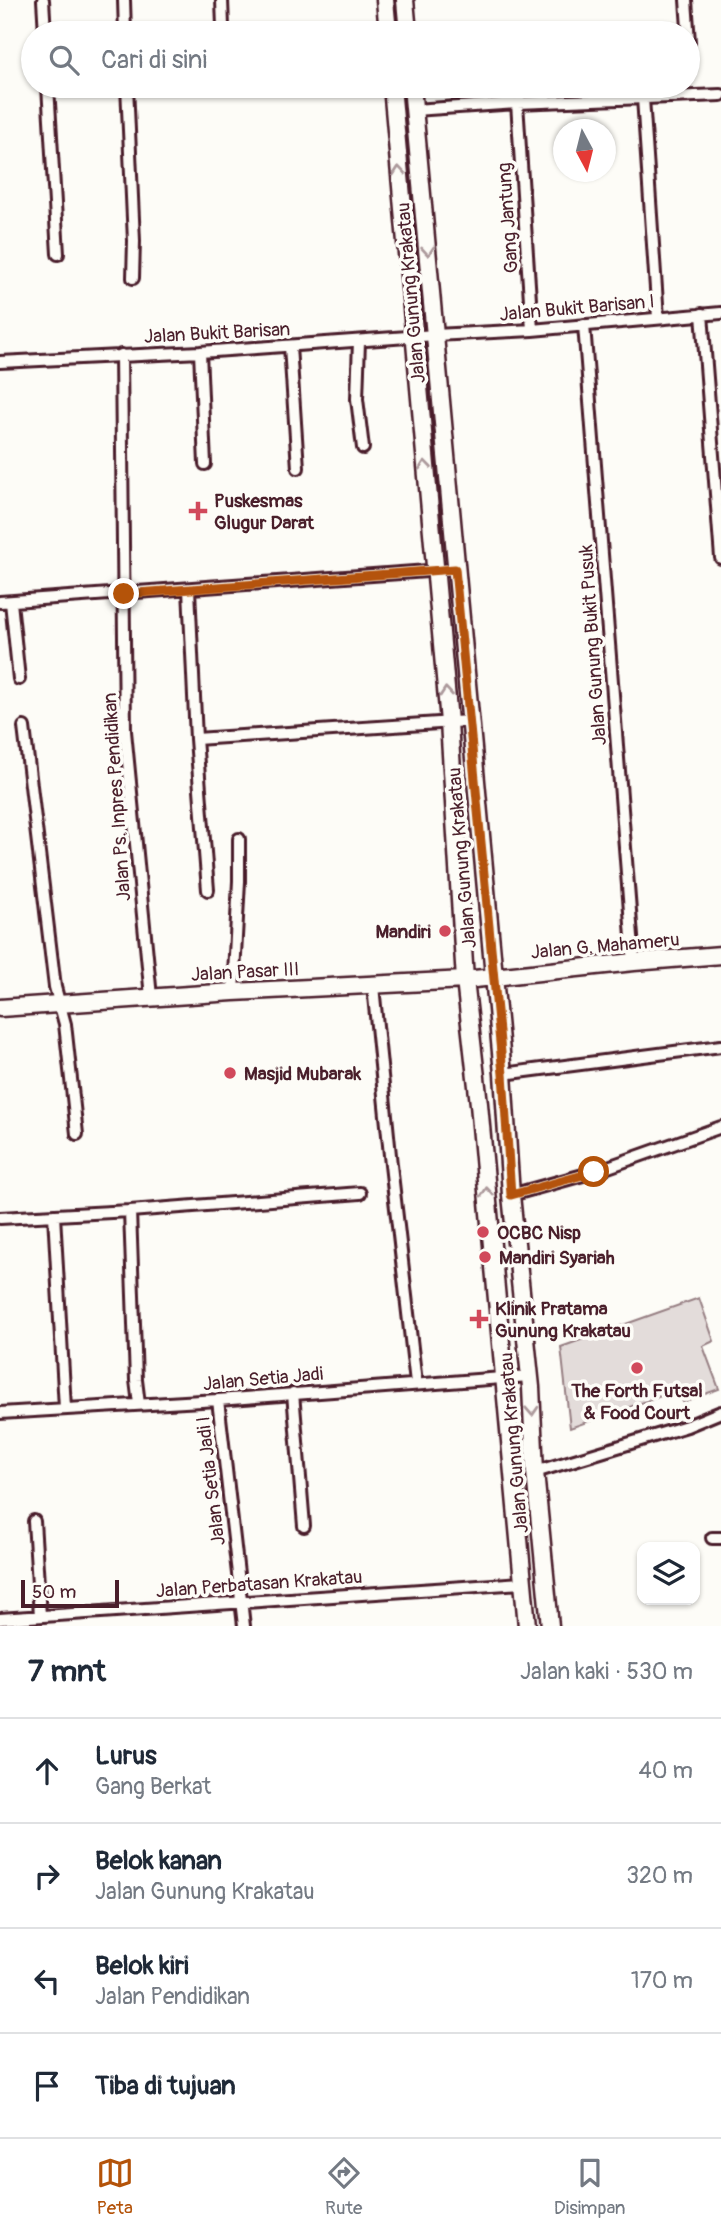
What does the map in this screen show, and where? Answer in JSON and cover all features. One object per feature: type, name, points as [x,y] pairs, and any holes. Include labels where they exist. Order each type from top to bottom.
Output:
[{"type":"main road","points":[[385,0],[387,21]]},
{"type":"main road","points":[[405,0],[407,21]]},
{"type":"main road","name":"Jalan Gunung Krakatau","points":[[393,98],[449,722],[465,980],[527,1626]]},
{"type":"main road","name":"Jalan Gunung Krakatau","points":[[413,98],[503,1074],[511,1195],[550,1626]]},
{"type":"main road","name":"Jalan G. Mahameru","points":[[493,977],[721,955]]},
{"type":"main road","name":"Jalan Pasar III","points":[[0,1008],[493,977]]},
{"type":"street","points":[[43,0],[44,21]]},
{"type":"street","points":[[124,0],[125,21]]},
{"type":"street","points":[[222,0],[223,21]]},
{"type":"street","points":[[686,0],[688,21]]},
{"type":"street","points":[[700,95],[721,94]]},
{"type":"street","points":[[49,98],[58,254]]},
{"type":"street","points":[[128,98],[134,241],[133,278]]},
{"type":"street","points":[[414,110],[643,98],[658,318]]},
{"type":"street","name":"Gang Jantung","points":[[517,103],[532,330]]},
{"type":"street","name":"Jalan Bukit Barisan I","points":[[435,335],[532,330],[721,313]]},
{"type":"street","points":[[702,314],[721,558]]},
{"type":"street","name":"Jalan Gunung Bukit Pusuk","points":[[584,326],[634,962]]},
{"type":"street","name":"Jalan Bukit Barisan","points":[[0,362],[200,352],[435,335]]},
{"type":"street","points":[[359,341],[359,375],[356,387],[363,448]]},
{"type":"street","points":[[290,346],[298,468]]},
{"type":"street","points":[[200,352],[205,464]]},
{"type":"street","name":"Jalan Ps. Inpres Pendidikan","points":[[121,355],[125,731],[151,997]]},
{"type":"street","points":[[19,679],[5,602],[455,569]]},
{"type":"street","points":[[188,589],[208,890]]},
{"type":"street","points":[[196,739],[469,721]]},
{"type":"street","points":[[24,727],[55,987],[65,1024],[77,1134]]},
{"type":"street","points":[[233,992],[239,839]]},
{"type":"street","points":[[373,986],[416,1383]]},
{"type":"street","points":[[503,1074],[721,1046]]},
{"type":"street","points":[[511,1195],[594,1172],[721,1127]]},
{"type":"street","points":[[0,1218],[130,1214],[360,1194]]},
{"type":"street","points":[[130,1214],[139,1404]]},
{"type":"street","points":[[54,1218],[65,1408]]},
{"type":"street","name":"Jalan Setia Jadi","points":[[0,1413],[218,1400],[529,1376]]},
{"type":"street","points":[[293,1393],[304,1526]]},
{"type":"street","name":"Jalan Setia Jadi I","points":[[218,1400],[244,1626]]},
{"type":"street","points":[[536,1472],[687,1426],[721,1412]]},
{"type":"street","points":[[34,1521],[40,1616]]},
{"type":"street","name":"Jalan Perbatasan Krakatau","points":[[0,1619],[40,1616],[69,1620],[241,1601],[522,1583]]},
{"type":"shaded area","name":"The Forth Futsal & Food Court","points":[[699,1298],[714,1341],[703,1346],[719,1389],[683,1402],[678,1390],[570,1428],[561,1347]]},
{"type":"place","name":"Puskesmas Glugur Darat","points":[[198,511]]},
{"type":"place","name":"Mandiri","points":[[445,931]]},
{"type":"place","name":"Masjid Mubarak","points":[[230,1073]]},
{"type":"place","name":"OCBC Nisp","points":[[483,1232]]},
{"type":"place","name":"Mandiri Syariah","points":[[485,1257]]},
{"type":"place","name":"Klinik Pratama Gunung Krakatau","points":[[479,1319]]},
{"type":"place","name":"The Forth Futsal & Food Court","points":[[637,1368]]},
{"type":"route","points":[[124,594],[455,569],[503,1074],[511,1195],[594,1172]]}]
